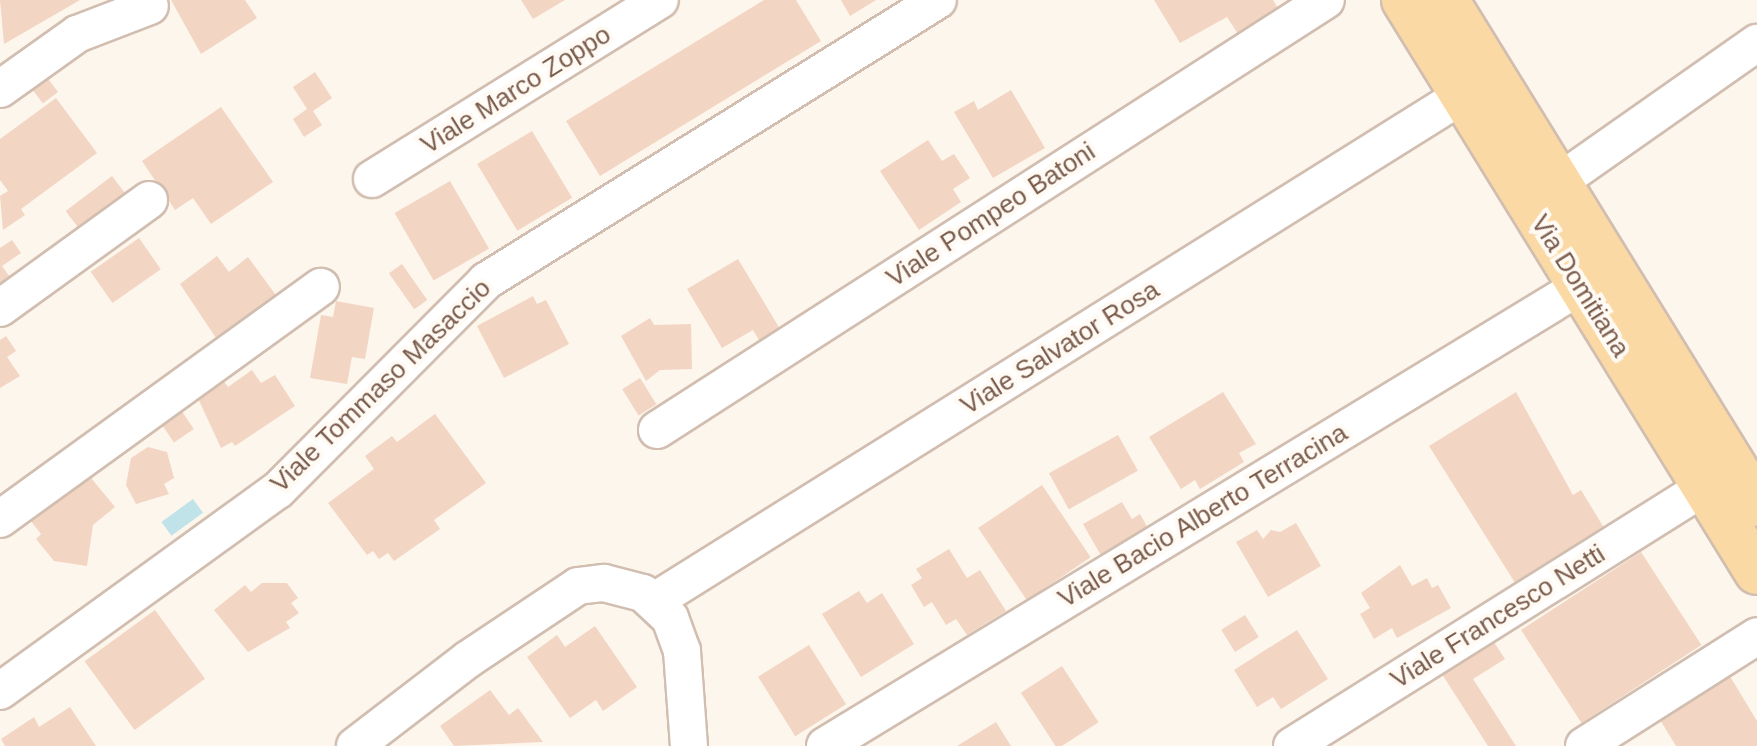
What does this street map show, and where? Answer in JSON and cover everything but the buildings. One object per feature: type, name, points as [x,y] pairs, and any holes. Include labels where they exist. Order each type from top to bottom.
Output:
[{"type":"main road","name":"Via Domitiana","points":[[1404,0],[1757,572]]},
{"type":"main road","name":"Via Domitiana","points":[[1446,0],[1757,504]]},
{"type":"street","name":"Viale Marco Zoppo","points":[[372,179],[660,0]]},
{"type":"street","name":"Viale Tommaso Masaccio","points":[[0,691],[278,490],[486,281],[938,0]]},
{"type":"street","name":"Viale Pompeo Batoni","points":[[657,430],[1326,0]]},
{"type":"street","points":[[0,89],[77,34],[150,6]]},
{"type":"street","points":[[1559,182],[1757,43]]},
{"type":"street","name":"Viale Salvator Rosa","points":[[656,600],[1463,95]]},
{"type":"street","points":[[0,308],[149,200]]},
{"type":"street","name":"Viale Bacio Alberto Terracina","points":[[825,746],[1581,286]]},
{"type":"street","points":[[0,519],[321,287]]},
{"type":"street","name":"Viale Francesco Netti","points":[[1292,746],[1704,488]]},
{"type":"street","points":[[355,746],[578,586],[623,585],[656,600],[678,633],[689,746]]},
{"type":"street","points":[[1584,746],[1757,636]]},
{"type":"water","points":[[193,499],[203,513],[171,536],[161,522]]}]
